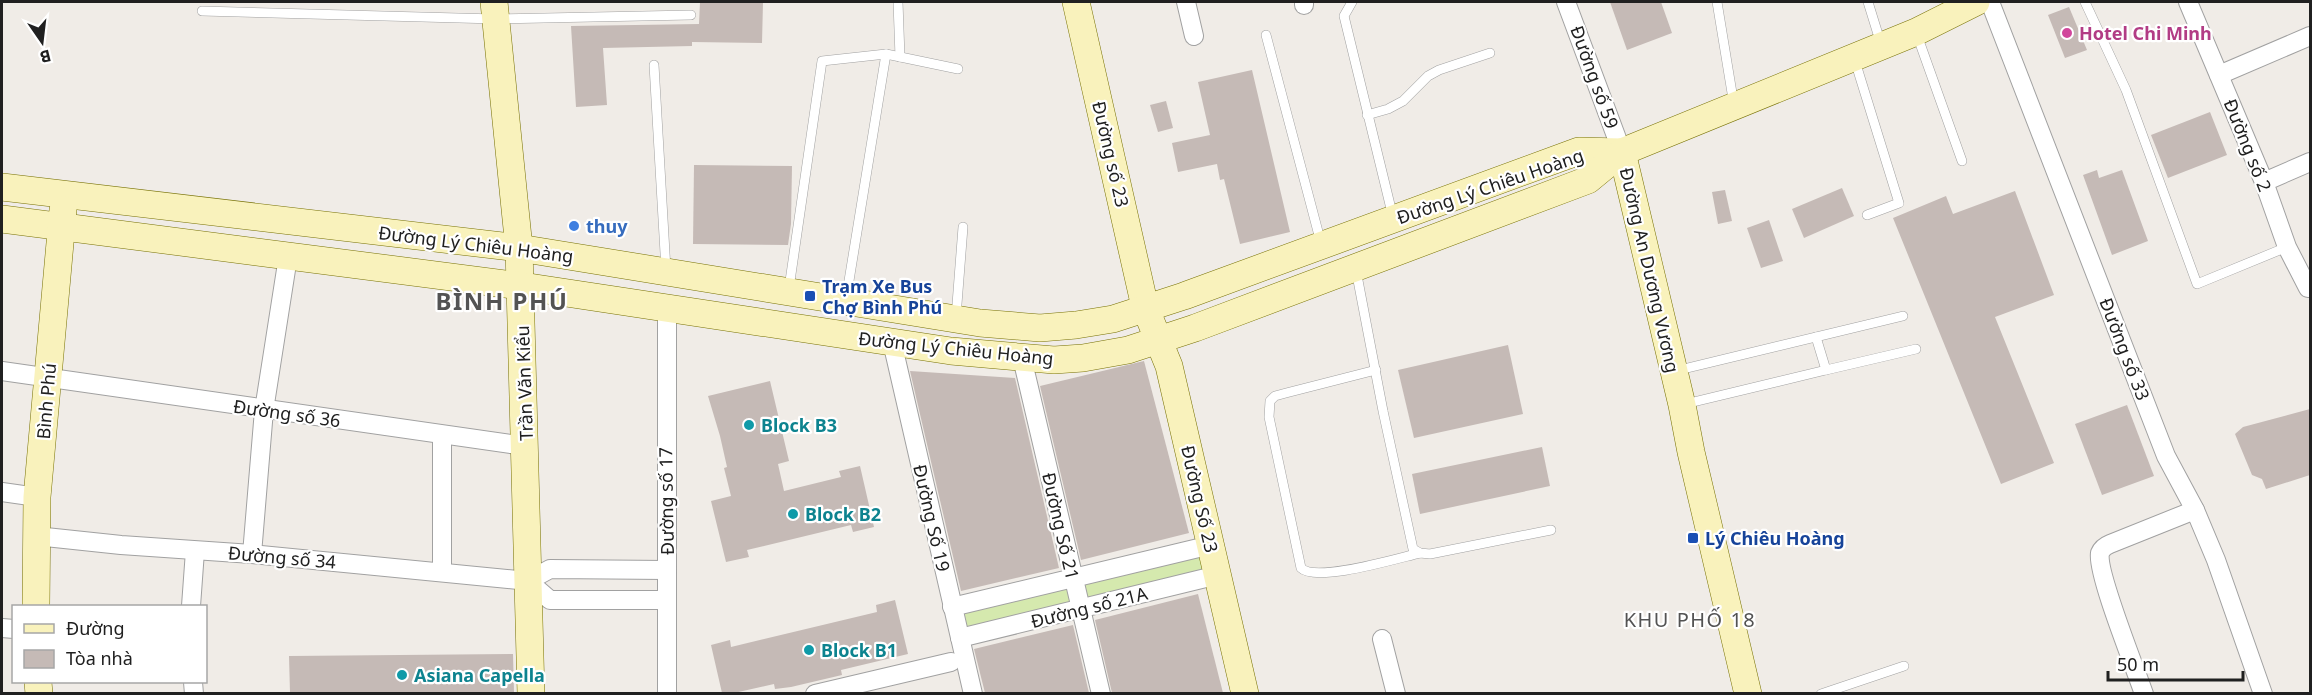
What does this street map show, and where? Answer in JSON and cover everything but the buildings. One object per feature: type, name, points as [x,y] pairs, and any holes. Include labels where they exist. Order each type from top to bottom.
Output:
[{"type":"main road","name":"Đường số 23","points":[[1076,2],[1145,308]]},
{"type":"main road","name":"Đường An Dương Vương","points":[[1748,693],[1691,452],[1683,405],[1622,152],[1916,32],[1976,2]]},
{"type":"main road","name":"Trần Văn Kiểu","points":[[495,10],[519,248],[531,693]]},
{"type":"main road","name":"Đường Lý Chiêu Hoàng","points":[[2,187],[519,248],[956,319],[1040,328],[1113,319],[1184,296],[1579,151],[1622,152]]},
{"type":"main road","name":"Đường Lý Chiêu Hoàng","points":[[2,219],[521,286],[892,342],[1022,358],[1083,358],[1128,350],[1157,340],[1588,180],[1603,170],[1622,152]]},
{"type":"main road","name":"Bình Phú","points":[[36,605],[37,497],[65,195]]},
{"type":"main road","name":"Đường Số 23","points":[[1145,308],[1169,366],[1245,693]]},
{"type":"street","points":[[1186,2],[1194,36]]},
{"type":"street","name":"Đường số 59","points":[[1566,2],[1622,152]]},
{"type":"street","name":"Đường số 33","points":[[1990,2],[2166,456],[2195,510],[2216,560],[2263,693]]},
{"type":"street","name":"Đường số 2","points":[[2188,2],[2264,182],[2287,247],[2309,288]]},
{"type":"street","points":[[2219,75],[2310,36]]},
{"type":"street","points":[[2264,182],[2310,162]]},
{"type":"street","points":[[252,554],[264,410],[288,257]]},
{"type":"street","name":"Đường số 17","points":[[666,309],[667,693]]},
{"type":"street","name":"Đường Số 19","points":[[892,342],[973,693]]},
{"type":"street","name":"Đường Số 21","points":[[1022,358],[1101,693]]},
{"type":"street","name":"Đường số 36","points":[[2,371],[525,446]]},
{"type":"street","points":[[442,435],[442,572]]},
{"type":"street","points":[[2,492],[37,497]]},
{"type":"street","points":[[2144,693],[2103,579],[2100,555],[2103,547],[2195,510]]},
{"type":"street","name":"Đường số 34","points":[[36,536],[528,581],[550,569],[667,570]]},
{"type":"street","name":"Đường số 21A","points":[[952,607],[1211,544]]},
{"type":"street","points":[[191,605],[195,550]]},
{"type":"street","name":"Đường số 21A","points":[[960,638],[1218,575]]},
{"type":"street","points":[[528,581],[550,600],[666,600]]},
{"type":"street","points":[[1383,639],[1396,693]]},
{"type":"street","points":[[815,693],[951,662]]},
{"type":"lane","points":[[898,2],[900,57]]},
{"type":"lane","points":[[1352,2],[1344,16],[1393,219]]},
{"type":"lane","points":[[1717,2],[1735,107]]},
{"type":"lane","points":[[1868,2],[1881,46]]},
{"type":"lane","points":[[2085,2],[2126,90],[2197,284],[2287,247]]},
{"type":"lane","points":[[202,11],[495,10],[691,15]]},
{"type":"lane","points":[[1916,32],[1962,160]]},
{"type":"lane","points":[[1266,35],[1321,245]]},
{"type":"lane","points":[[1367,115],[1388,109],[1403,101],[1428,76],[1439,70],[1490,53]]},
{"type":"lane","points":[[846,301],[886,54]]},
{"type":"lane","points":[[788,292],[822,62],[886,54],[958,69]]},
{"type":"lane","points":[[1854,58],[1899,203],[1867,215]]},
{"type":"lane","points":[[654,65],[666,272]]},
{"type":"lane","points":[[956,319],[963,227]]},
{"type":"lane","points":[[1356,267],[1413,549],[1420,554]]},
{"type":"lane","points":[[1673,371],[1903,316]]},
{"type":"lane","points":[[1816,337],[1826,370]]},
{"type":"lane","points":[[1683,405],[1916,349]]},
{"type":"lane","points":[[1376,370],[1275,396],[1270,401],[1269,417],[1301,568],[1311,573],[1347,570],[1551,530]]},
{"type":"lane","points":[[1821,693],[1904,666]]},
{"type":"green space","points":[[1202,554],[1207,572],[1085,601],[1081,583]]},
{"type":"green space","points":[[1068,586],[1073,604],[964,630],[960,612]]},
{"type":"place","name":"Hotel Chi Minh","points":[[2067,33]]},
{"type":"place","name":"thuy","points":[[574,226]]},
{"type":"place","name":"Trạm Xe Bus Chợ Bình Phú","points":[[810,296]]},
{"type":"place","name":"Block B3","points":[[749,425]]},
{"type":"place","name":"Block B2","points":[[793,514]]},
{"type":"place","name":"Lý Chiêu Hoàng","points":[[1693,538]]},
{"type":"place","name":"Block B1","points":[[809,650]]},
{"type":"place","name":"Asiana Capella","points":[[402,675]]},
{"type":"district","name":"BÌNH PHÚ","points":[[502,300]]},
{"type":"district","name":"KHU PHỐ 18","points":[[1690,619]]}]
